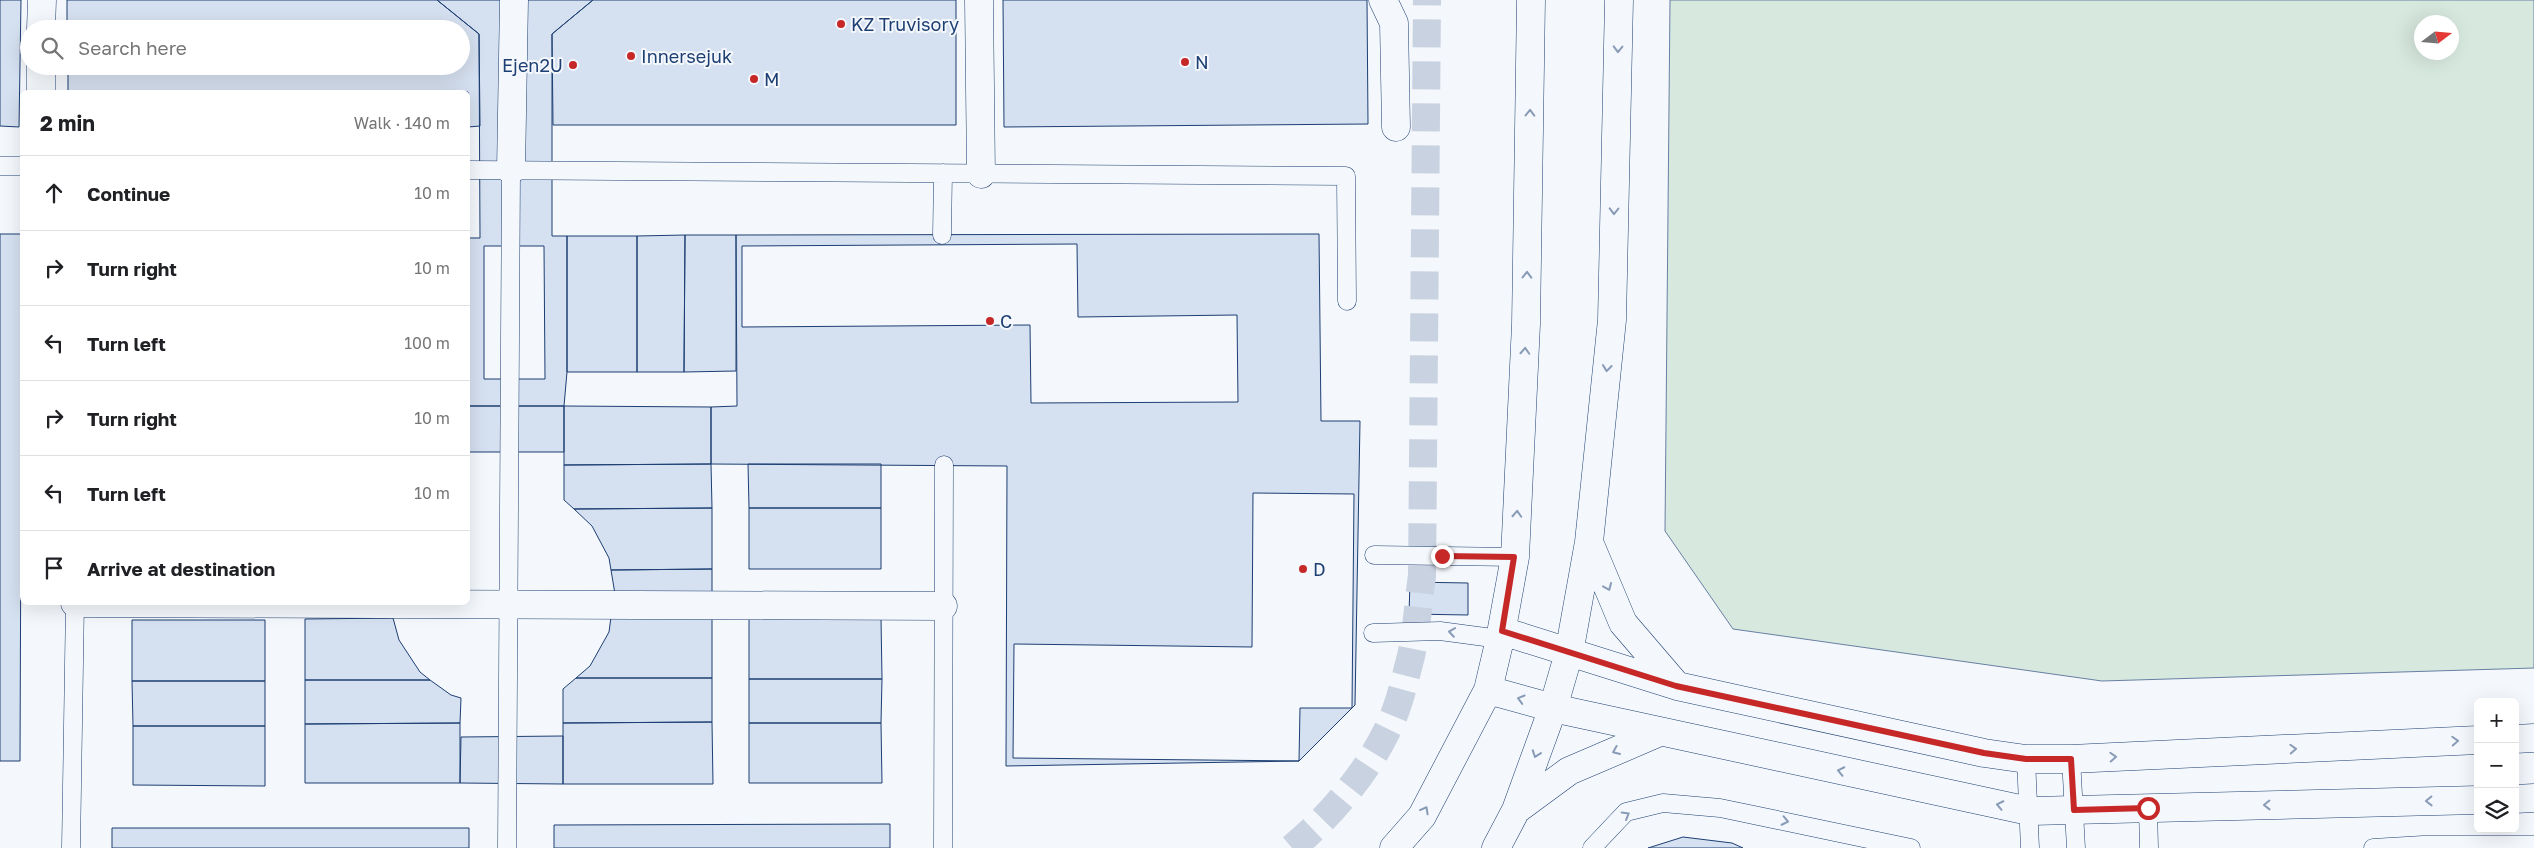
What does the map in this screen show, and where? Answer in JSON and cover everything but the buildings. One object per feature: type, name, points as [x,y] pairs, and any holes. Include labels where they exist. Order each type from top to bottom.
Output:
[{"type":"street","points":[[41,20],[42,0]]},
{"type":"street","points":[[511,170],[514,0]]},
{"type":"street","points":[[979,0],[981,174]]},
{"type":"street","points":[[1383,0],[1394,23],[1396,127]]},
{"type":"street","points":[[1394,848],[1422,816],[1488,690],[1501,635],[1514,557],[1526,324],[1531,0]]},
{"type":"street","points":[[1496,848],[1516,810],[1553,708],[1569,653],[1589,542],[1612,320],[1619,0]]},
{"type":"street","points":[[41,75],[41,90]]},
{"type":"street","points":[[1589,542],[1622,623],[1676,686]]},
{"type":"street","points":[[470,604],[943,606]]},
{"type":"street","points":[[1501,635],[1569,653],[1676,686],[1984,753],[2026,759],[2071,759],[2474,740]]},
{"type":"street","points":[[1488,690],[1553,708],[1660,732],[2029,811],[2474,800]]},
{"type":"street","points":[[1516,810],[1569,771],[1660,732]]},
{"type":"street","points":[[2519,739],[2534,738]]},
{"type":"street","points":[[2519,799],[2534,798]]},
{"type":"lane","points":[[0,166],[20,166]]},
{"type":"lane","points":[[470,170],[1346,176],[1347,301]]},
{"type":"lane","points":[[507,848],[511,170]]},
{"type":"lane","points":[[942,235],[944,173]]},
{"type":"lane","points":[[944,465],[944,848]]},
{"type":"lane","points":[[1374,556],[1514,557]]},
{"type":"lane","points":[[70,848],[75,605]]},
{"type":"lane","points":[[1373,633],[1440,631],[1501,635]]},
{"type":"lane","points":[[2026,759],[2030,848]]},
{"type":"lane","points":[[2071,759],[2076,848]]},
{"type":"lane","points":[[1592,848],[1600,837],[1626,812],[1663,803],[1720,808],[1911,848]]},
{"type":"lane","points":[[2148,808],[2149,848]]},
{"type":"lane","points":[[2373,848],[2423,845],[2534,845]]},
{"type":"shaded area","points":[[1670,0],[2534,0],[2534,668],[2102,681],[1733,629],[1665,531]]},
{"type":"tunnel","points":[[1292,848],[1323,820],[1351,788],[1375,752],[1397,708],[1415,636],[1422,576],[1427,0]]},
{"type":"place","name":"KZ Truvisory","points":[[841,24]]},
{"type":"place","name":"Innersejuk","points":[[631,56]]},
{"type":"place","name":"N","points":[[1185,62]]},
{"type":"place","name":"Ejen2U","points":[[573,65]]},
{"type":"place","name":"M","points":[[754,79]]},
{"type":"place","name":"C","points":[[990,321]]},
{"type":"place","name":"D","points":[[1303,569]]},
{"type":"route","points":[[1442,556],[1514,557],[1502,631],[1676,686],[1984,753],[2026,759],[2071,759],[2074,810],[2148,808]]}]
